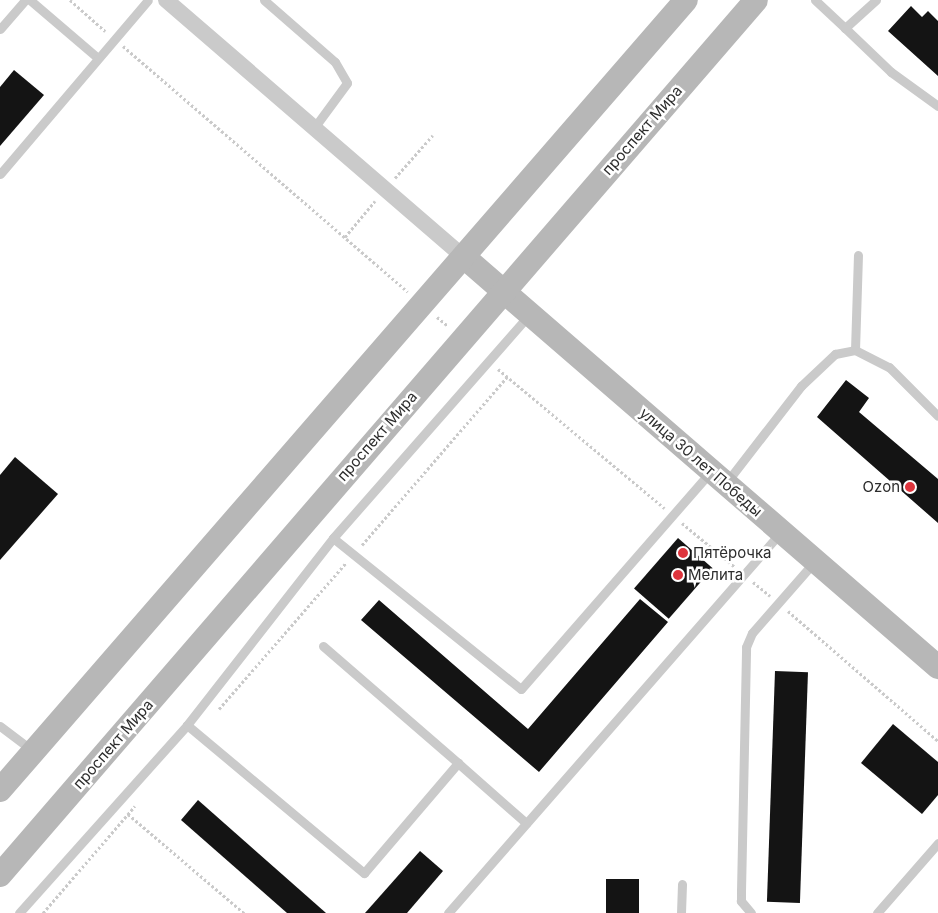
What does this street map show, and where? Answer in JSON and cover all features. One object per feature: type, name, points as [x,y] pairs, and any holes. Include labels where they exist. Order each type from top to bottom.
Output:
[{"type":"street","points":[[166,0],[464,257]]},
{"type":"street","points":[[0,790],[686,0]]},
{"type":"street","name":"проспект Мира","points":[[0,875],[502,290],[756,0]]},
{"type":"street","name":"улица 30 лет Победы","points":[[464,257],[938,667]]},
{"type":"lane","points":[[0,29],[25,0]]},
{"type":"lane","points":[[30,0],[98,58]]},
{"type":"lane","points":[[0,174],[148,0]]},
{"type":"lane","points":[[264,0],[335,62],[347,83],[314,128]]},
{"type":"lane","points":[[815,0],[892,72],[938,106]]},
{"type":"lane","points":[[844,28],[876,0]]},
{"type":"lane","points":[[856,350],[858,255]]},
{"type":"lane","points":[[19,913],[187,725],[333,538],[530,314]]},
{"type":"lane","points":[[333,538],[521,689],[673,515],[718,477],[801,386],[835,354],[856,350],[889,367],[938,416]]},
{"type":"lane","points":[[448,913],[781,532]]},
{"type":"lane","points":[[751,913],[741,901],[746,647],[752,633],[777,602],[815,561]]},
{"type":"lane","points":[[323,646],[526,823]]},
{"type":"lane","points":[[187,725],[364,873],[458,763]]},
{"type":"lane","points":[[0,726],[33,751]]},
{"type":"lane","points":[[876,913],[938,843]]},
{"type":"lane","points":[[681,913],[682,884]]},
{"type":"path","points":[[70,0],[461,338]]},
{"type":"path","points":[[488,361],[777,602],[938,740]]},
{"type":"path","points":[[197,734],[507,377]]},
{"type":"path","points":[[43,913],[141,799]]},
{"type":"path","points":[[128,814],[244,913]]},
{"type":"building","points":[[911,6],[922,17],[928,11],[938,21],[938,76],[888,31]]},
{"type":"building","points":[[14,70],[44,95],[0,146],[0,87]]},
{"type":"building","points":[[846,380],[869,398],[859,412],[938,479],[938,523],[817,417]]},
{"type":"building","points":[[15,457],[58,494],[0,560],[0,475]]},
{"type":"building","points":[[678,538],[713,568],[669,619],[634,589]]},
{"type":"building","points":[[640,599],[668,622],[539,772],[361,620],[379,600],[528,729]]},
{"type":"building","points":[[775,671],[808,672],[800,903],[767,902]]},
{"type":"building","points":[[893,724],[938,762],[938,795],[922,814],[861,763]]},
{"type":"building","points":[[198,800],[326,913],[287,913],[181,820]]},
{"type":"building","points":[[420,851],[443,871],[407,913],[365,913]]},
{"type":"building","points":[[606,879],[639,879],[639,913],[606,913]]},
{"type":"place","name":"Ozon","points":[[910,487]]},
{"type":"place","name":"Пятёрочка","points":[[683,553]]},
{"type":"place","name":"Мелита","points":[[678,575]]}]
